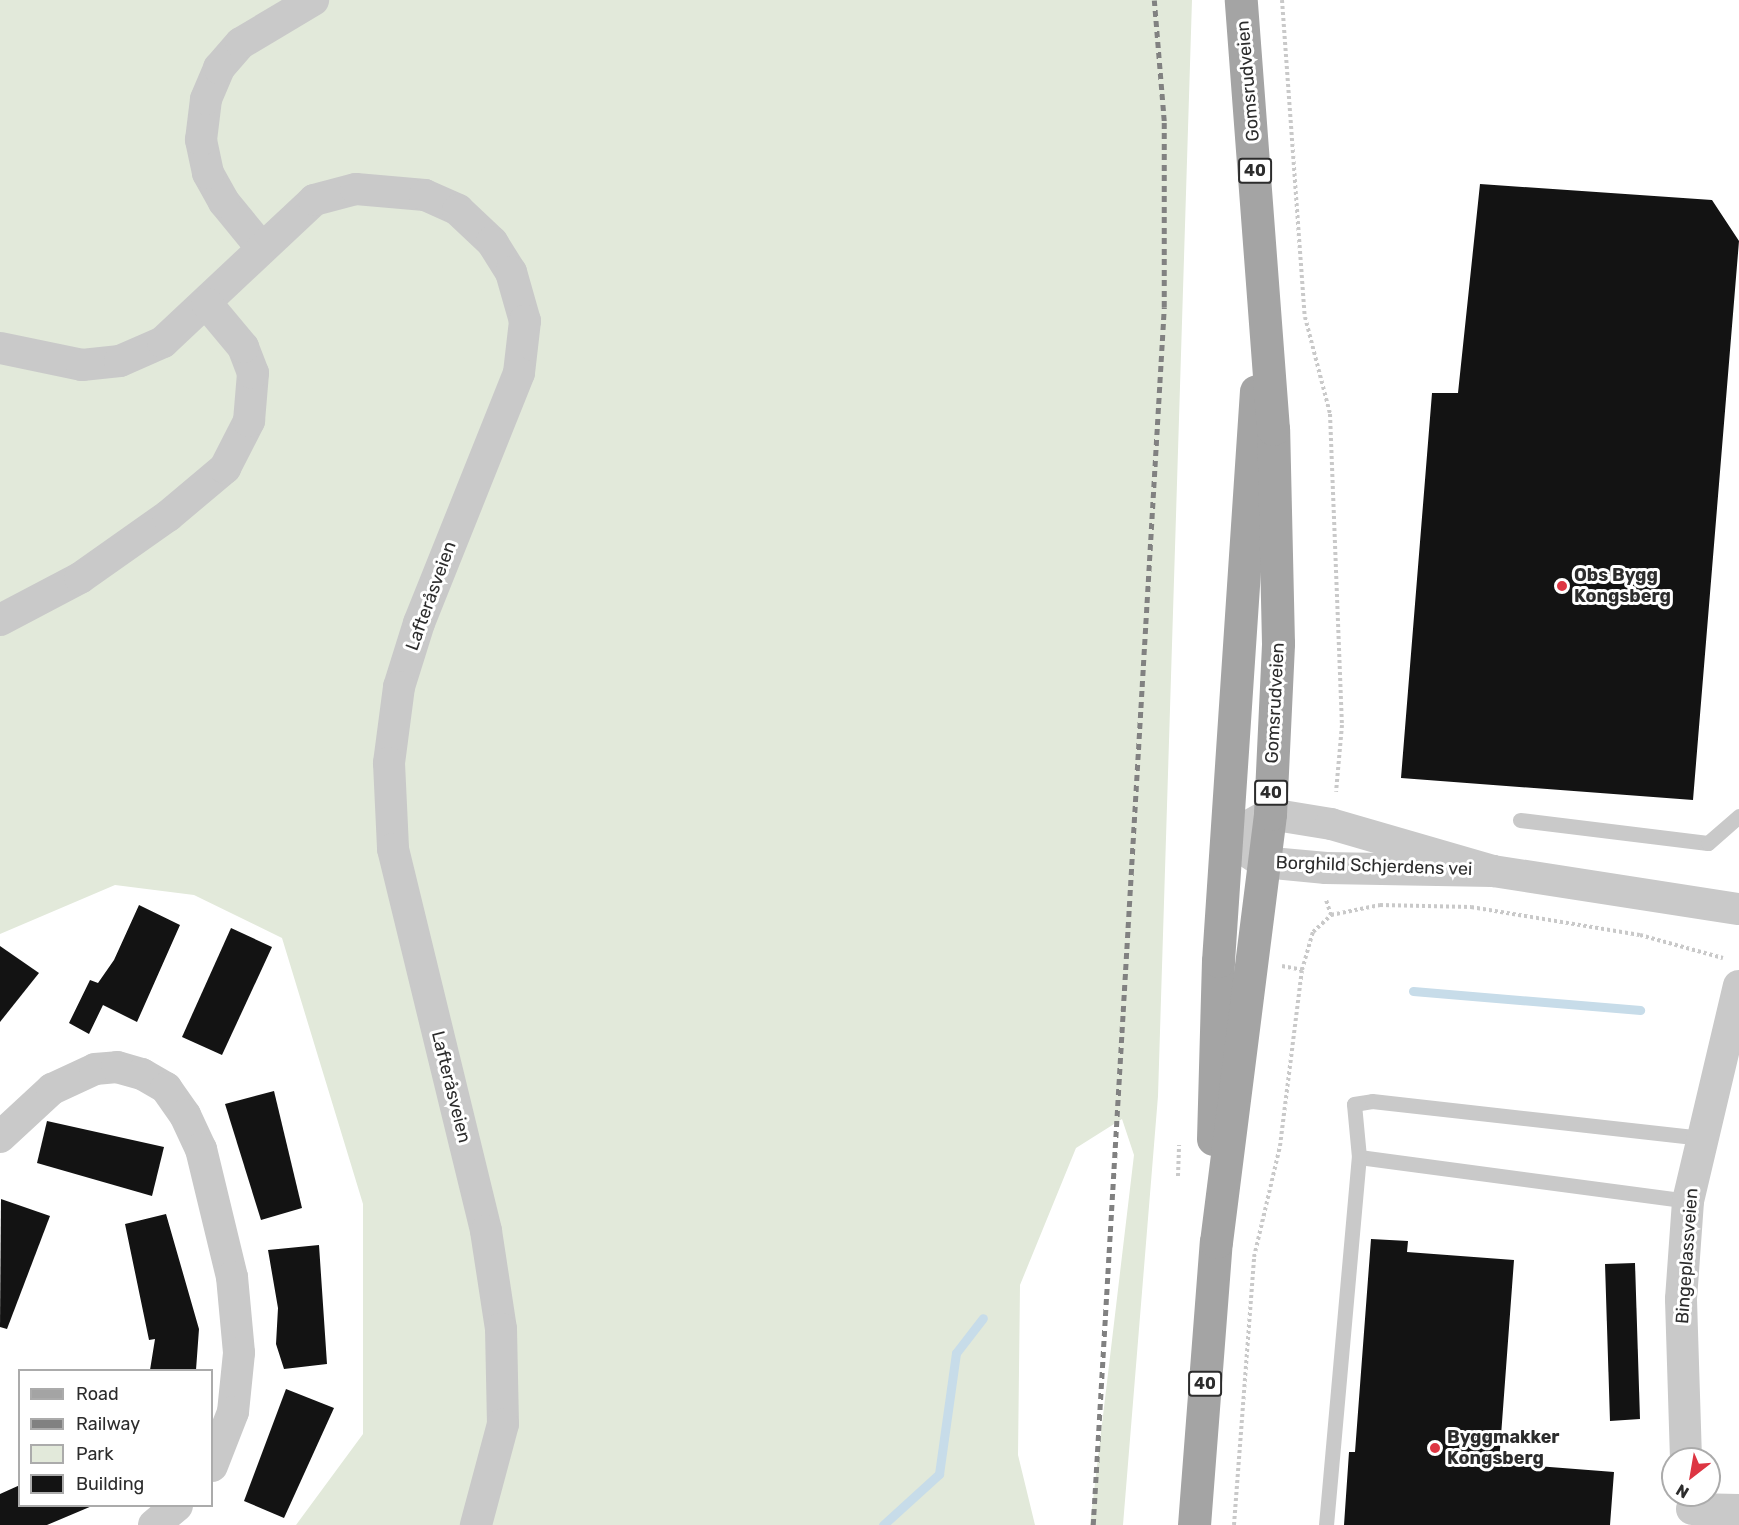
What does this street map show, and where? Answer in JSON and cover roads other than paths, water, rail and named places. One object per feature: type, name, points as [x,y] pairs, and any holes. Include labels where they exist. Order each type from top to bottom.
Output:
[{"type":"main road","name":"Gomsrudveien","points":[[1194,1525],[1216,1242],[1270,814],[1279,552],[1240,0]]},
{"type":"main road","name":"Gomsrudveien","points":[[1216,1242],[1212,1115],[1250,427],[1264,342]]},
{"type":"street","points":[[260,246],[224,202],[208,173],[201,140],[206,99],[219,68],[240,43],[312,0]]},
{"type":"street","name":"Lafteråsveien","points":[[0,348],[82,364],[120,361],[163,342],[207,304],[260,246],[314,200],[356,189],[425,195],[458,210],[492,242],[512,272],[525,321],[519,373],[403,677],[389,763],[393,849],[486,1231],[501,1329],[503,1424],[476,1525]]},
{"type":"street","points":[[0,620],[80,578],[168,516],[225,468],[249,422],[253,374],[243,346],[207,304]]},
{"type":"street","points":[[1227,838],[1270,814]]},
{"type":"street","name":"Borghild Schjerdens vei","points":[[1270,814],[1331,824],[1493,871],[1739,909]]},
{"type":"street","name":"Borghild Schjerdens vei","points":[[1227,838],[1263,862],[1326,868],[1493,871]]},
{"type":"street","name":"Bingeplassveien","points":[[1686,1447],[1681,1299],[1688,1201],[1700,1138],[1730,1067],[1734,973]]},
{"type":"street","points":[[0,1137],[52,1089],[95,1069],[117,1067],[142,1074],[166,1088],[185,1115],[201,1149],[232,1277],[239,1353],[233,1412],[213,1463]]},
{"type":"street","points":[[154,1525],[176,1507]]},
{"type":"street","points":[[1692,1510],[1739,1510]]},
{"type":"lane","points":[[1520,820],[1708,843],[1739,816]]},
{"type":"lane","points":[[1326,1525],[1359,1157],[1354,1104],[1372,1101],[1700,1138]]},
{"type":"lane","points":[[1359,1157],[1688,1201]]},
{"type":"waterway","points":[[1413,991],[1640,1010]]},
{"type":"waterway","points":[[883,1525],[939,1474],[956,1353],[983,1318]]},
{"type":"railway","points":[[1093,1525],[1164,307],[1164,121],[1154,0]]},
{"type":"place","name":"Obs Bygg Kongsberg","points":[[1562,586]]},
{"type":"place","name":"Byggmakker Kongsberg","points":[[1435,1448]]}]
